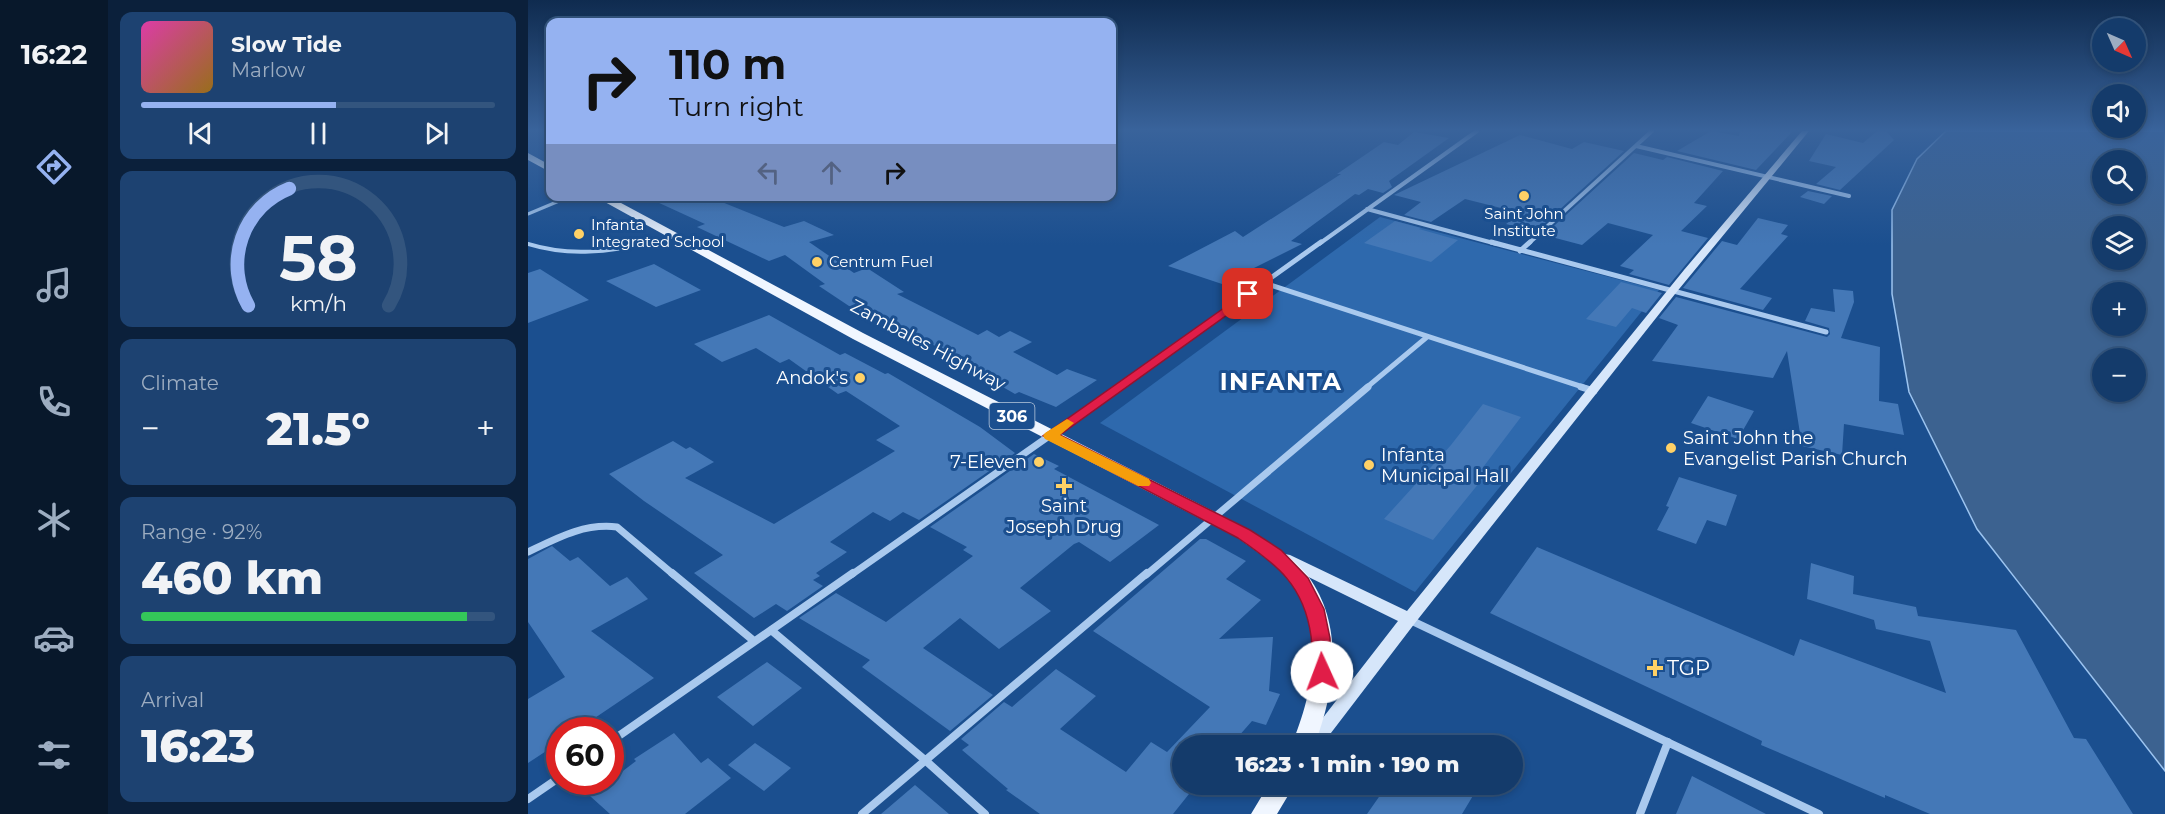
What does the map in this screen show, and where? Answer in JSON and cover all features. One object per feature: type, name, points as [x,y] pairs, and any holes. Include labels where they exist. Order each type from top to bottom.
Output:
[{"type":"main road","name":"Zambales Highway","points":[[609,201],[1050,436],[1244,534],[1275,555],[1302,583],[1316,609],[1321,638],[1322,672],[1316,711],[1306,735]]},
{"type":"main road","points":[[1263,814],[1276,795]]},
{"type":"street","points":[[624,732],[1050,436],[1423,169]]},
{"type":"street","points":[[1520,251],[1611,169]]},
{"type":"street","points":[[1735,169],[1849,196]]},
{"type":"street","points":[[1319,735],[1409,619],[1595,391],[1673,290],[1776,169]]},
{"type":"street","points":[[1367,209],[1826,332]]},
{"type":"street","points":[[1264,283],[1595,391]]},
{"type":"street","points":[[862,814],[1427,337]]},
{"type":"street","points":[[528,552],[587,526],[604,524],[617,526],[754,641]]},
{"type":"street","points":[[1275,555],[1819,814]]},
{"type":"street","points":[[771,630],[986,814]]},
{"type":"street","points":[[1640,814],[1668,742]]},
{"type":"street","points":[[528,800],[546,787]]},
{"type":"lane","points":[[528,214],[559,201]]},
{"type":"lane","points":[[528,244],[548,250],[590,252],[623,248],[673,237]]},
{"type":"shaded area","points":[[1912,169],[2092,169],[2092,204],[2146,204],[2146,169],[2165,169],[2165,771],[1977,529],[1909,392],[1892,294],[1892,210]]},
{"type":"shaded area","points":[[1380,217],[1659,290],[1415,592],[1100,423]]},
{"type":"building","points":[[1344,169],[1406,169],[1389,181],[1392,187],[1383,193],[1368,189],[1359,195],[1355,194],[1291,241],[1302,244],[1222,284],[1168,266],[1235,231],[1243,237],[1341,174],[1337,174]]},
{"type":"building","points":[[1449,169],[1604,169],[1535,232],[1506,224],[1521,213],[1465,199],[1431,222],[1404,215],[1421,202],[1394,195]]},
{"type":"building","points":[[1616,169],[1715,169],[1723,171],[1694,203],[1707,206],[1681,231],[1708,238],[1669,285],[1629,274],[1634,270],[1620,266],[1653,235],[1608,223],[1582,245],[1544,235]]},
{"type":"building","points":[[1834,169],[1863,169],[1840,190],[1816,184]]},
{"type":"building","points":[[1808,191],[1832,196],[1824,204],[1800,197]]},
{"type":"building","points":[[655,201],[719,201],[784,227],[804,221],[834,235],[809,242],[854,273],[867,268],[904,292],[897,294],[978,335],[987,330],[999,337],[1010,331],[1032,342],[1013,352],[1057,375],[1067,369],[1097,380],[1056,407],[1019,392],[1015,394],[954,359],[956,357],[884,319],[879,321],[849,306],[819,286],[825,284],[785,255],[769,261],[697,227],[705,224]]},
{"type":"building","points":[[1758,218],[1788,225],[1781,234],[1788,236],[1740,289],[1772,298],[1763,310],[1683,288],[1722,241],[1737,245]]},
{"type":"building","points":[[1395,221],[1458,240],[1431,262],[1364,243]]},
{"type":"building","points":[[654,264],[701,290],[656,307],[606,281]]},
{"type":"building","points":[[540,269],[589,300],[528,323],[528,273]]},
{"type":"building","points":[[1621,282],[1662,293],[1646,313],[1632,308],[1616,327],[1586,319]]},
{"type":"building","points":[[1833,289],[1853,291],[1854,302],[1841,338],[1880,347],[1879,401],[1898,404],[1904,435],[1844,424],[1842,455],[1802,446],[1787,351],[1773,378],[1652,361],[1678,325],[1659,318],[1676,297],[1827,337],[1830,334],[1829,328],[1805,321],[1811,308],[1835,312]]},
{"type":"building","points":[[769,315],[840,355],[845,353],[885,374],[888,373],[980,427],[1015,453],[919,520],[903,512],[890,521],[873,512],[830,542],[847,552],[816,573],[820,576],[813,580],[823,586],[787,611],[776,604],[754,618],[694,573],[723,555],[609,474],[673,441],[686,449],[690,447],[714,462],[685,478],[774,524],[895,451],[876,440],[900,426],[846,391],[838,394],[789,359],[780,363],[756,348],[722,362],[694,344]]},
{"type":"building","points":[[1708,396],[1754,411],[1738,439],[1691,423]]},
{"type":"building","points":[[1483,404],[1521,417],[1481,470],[1488,472],[1433,540],[1384,519],[1451,445]]},
{"type":"building","points":[[1034,454],[1059,466],[1054,469],[1159,525],[1110,562],[1079,542],[1074,544],[1020,588],[1051,611],[999,649],[960,618],[923,648],[993,695],[950,731],[862,667],[870,660],[799,618],[836,593],[886,622],[973,556],[963,550],[967,547],[930,527]]},
{"type":"building","points":[[1679,477],[1737,495],[1726,526],[1707,520],[1696,544],[1657,530],[1669,507],[1666,506]]},
{"type":"building","points":[[1200,539],[1206,539],[1246,561],[1226,579],[1261,600],[1219,639],[1273,637],[1269,691],[1280,694],[1266,725],[1252,721],[1240,735],[1183,735],[1210,707],[1093,631]]},
{"type":"building","points":[[552,546],[570,561],[578,557],[610,586],[627,577],[648,599],[591,631],[654,678],[596,717],[546,717],[546,751],[528,763],[528,699],[565,677],[528,622],[528,559]]},
{"type":"building","points":[[1537,547],[1794,656],[1800,639],[1946,693],[1930,641],[1876,629],[1874,620],[1807,599],[1811,563],[1854,576],[1853,594],[1916,607],[1918,616],[2016,630],[2074,738],[2086,739],[2133,814],[1930,814],[1885,795],[1885,798],[1761,745],[1762,741],[1490,613]]},
{"type":"building","points":[[767,662],[802,688],[753,726],[717,697]]},
{"type":"building","points":[[1056,669],[1096,696],[1060,729],[1126,772],[1151,742],[1167,752],[1172,747],[1172,795],[1188,795],[1173,814],[1040,814],[1006,790],[1008,789],[962,750],[969,745],[961,739],[1004,702],[1012,707]]},
{"type":"building","points":[[674,733],[701,763],[708,758],[731,778],[685,814],[610,814],[590,796],[624,795],[624,770],[636,761],[634,759]]},
{"type":"building","points":[[755,743],[791,768],[764,791],[728,765]]},
{"type":"building","points":[[1692,776],[1766,814],[1676,814]]},
{"type":"building","points":[[915,785],[949,814],[881,814]]},
{"type":"building","points":[[1380,795],[1473,795],[1462,814],[1367,814]]},
{"type":"slow traffic","points":[[1067,423],[1050,436],[1144,483]]},
{"type":"place","name":"Saint John Institute","points":[[1524,196]]},
{"type":"place","name":"Infanta Integrated School","points":[[579,234]]},
{"type":"place","name":"Centrum Fuel","points":[[817,262]]},
{"type":"place","name":"Andok's","points":[[860,378]]},
{"type":"place","name":"Saint John the Evangelist Parish Church","points":[[1671,448]]},
{"type":"place","name":"7-Eleven","points":[[1039,462]]},
{"type":"place","name":"Infanta Municipal Hall","points":[[1369,465]]},
{"type":"place","name":"Saint Joseph Drug","points":[[1064,486]]},
{"type":"place","name":"TGP","points":[[1655,668]]},
{"type":"district","name":"INFANTA","points":[[1281,382]]},
{"type":"route","points":[[1248,294],[1050,436],[1244,534],[1275,555],[1302,583],[1316,609],[1321,638],[1322,672]]}]
